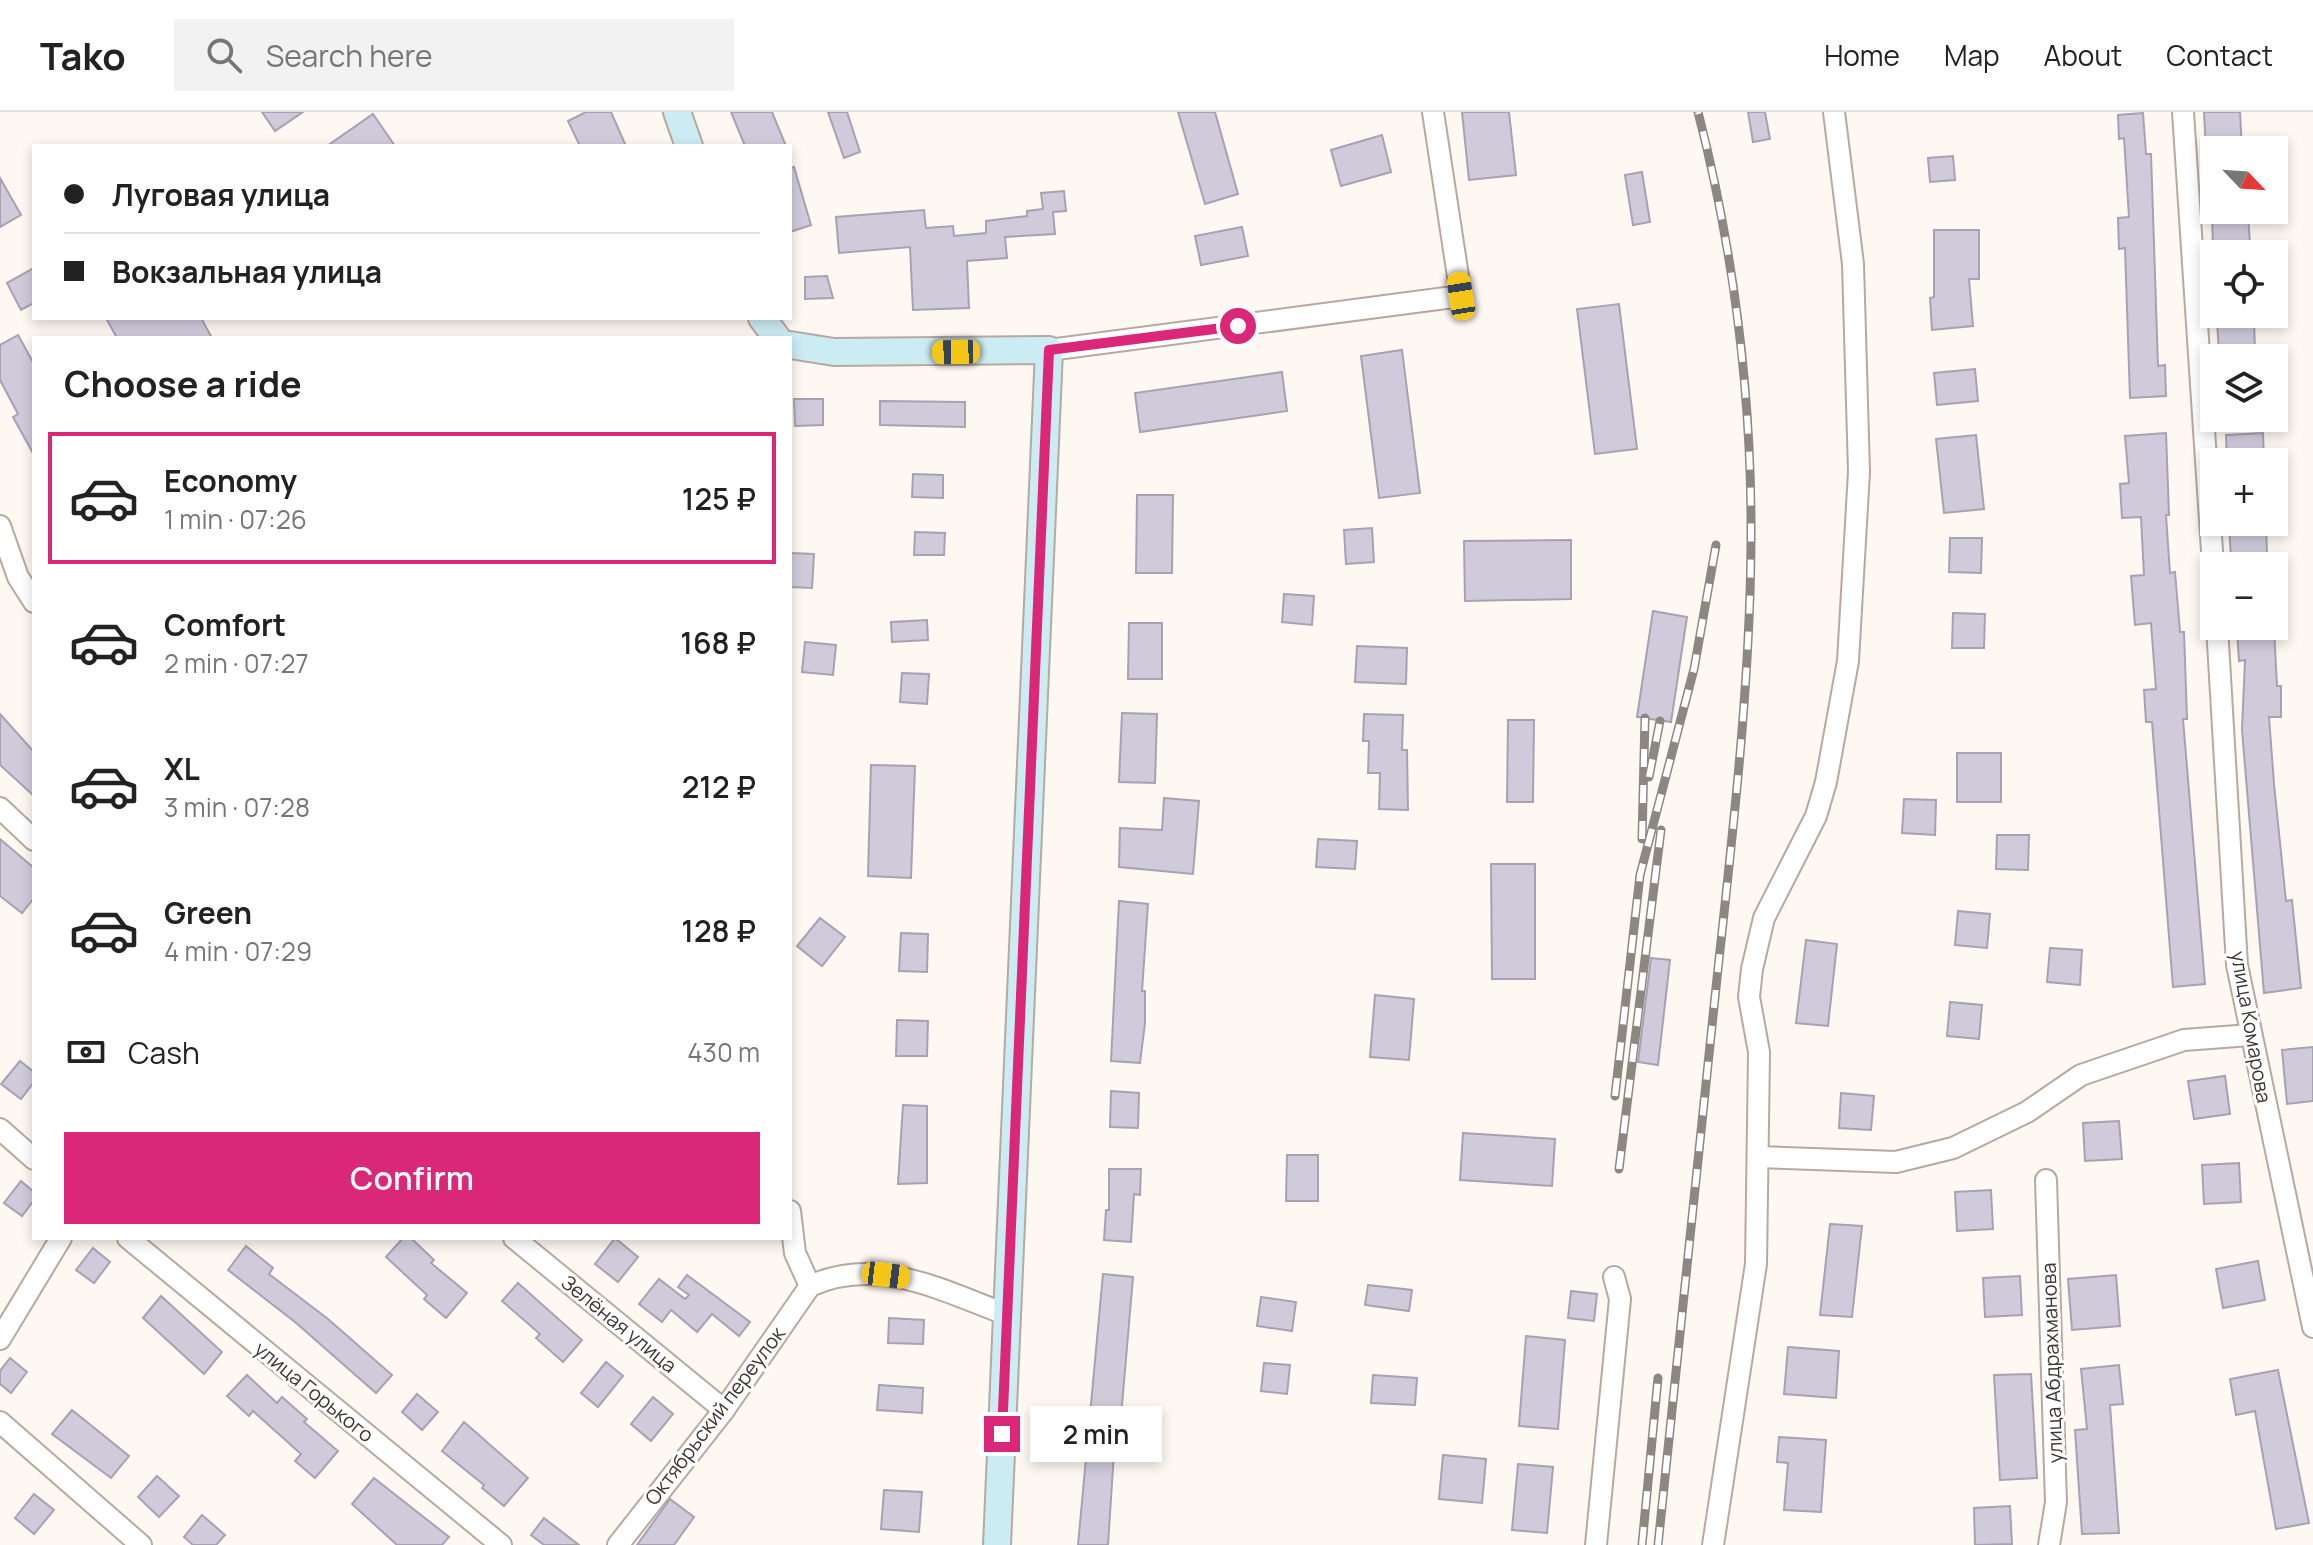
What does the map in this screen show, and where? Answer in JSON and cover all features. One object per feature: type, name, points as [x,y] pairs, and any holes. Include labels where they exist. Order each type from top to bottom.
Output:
[{"type":"street","points":[[677,112],[688,144]]},
{"type":"street","points":[[792,345],[834,352],[1049,350],[1461,296],[1433,112]]},
{"type":"street","points":[[1713,1545],[1756,1264],[1759,1052],[1749,997],[1752,969],[1764,918],[1816,816],[1826,782],[1848,661],[1859,472],[1853,264],[1834,112]]},
{"type":"street","points":[[2183,112],[2212,552]]},
{"type":"street","points":[[997,1545],[1049,350]]},
{"type":"street","points":[[0,526],[18,577],[32,599]]},
{"type":"street","name":"улица Комарова","points":[[2218,640],[2237,965],[2313,1327]]},
{"type":"street","points":[[0,808],[32,838]]},
{"type":"street","points":[[1758,1157],[1896,1162],[1953,1148],[2027,1112],[2081,1075],[2184,1040],[2250,1035]]},
{"type":"street","points":[[0,1129],[32,1157]]},
{"type":"street","name":"улица Абдрахманова","points":[[2046,1180],[2056,1502],[2049,1545]]},
{"type":"street","points":[[792,1228],[795,1253],[810,1286],[834,1275],[860,1272],[912,1279],[1008,1315]]},
{"type":"street","points":[[0,1339],[60,1240]]},
{"type":"street","name":"улица Горького","points":[[130,1240],[501,1545]]},
{"type":"street","name":"Зелёная улица","points":[[516,1240],[724,1410]]},
{"type":"street","points":[[1596,1545],[1620,1299],[1614,1277]]},
{"type":"street","name":"Октябрьский переулок","points":[[618,1545],[724,1410],[810,1286]]},
{"type":"street","points":[[0,1422],[141,1545]]},
{"type":"building","points":[[262,112],[303,112],[275,131]]},
{"type":"building","points":[[586,112],[611,112],[625,144],[579,144],[568,121]]},
{"type":"building","points":[[731,112],[772,112],[785,144],[744,144]]},
{"type":"building","points":[[828,112],[847,112],[860,152],[844,158]]},
{"type":"building","points":[[1178,112],[1215,112],[1238,194],[1205,204]]},
{"type":"building","points":[[1462,112],[1509,112],[1516,175],[1469,180]]},
{"type":"building","points":[[1748,112],[1765,112],[1770,139],[1753,142]]},
{"type":"building","points":[[2204,112],[2240,112],[2241,136],[2205,136]]},
{"type":"building","points":[[2143,113],[2146,154],[2151,154],[2158,366],[2165,365],[2166,396],[2130,398],[2125,248],[2119,249],[2118,218],[2129,217],[2124,138],[2119,139],[2118,115]]},
{"type":"building","points":[[373,114],[394,144],[330,144]]},
{"type":"building","points":[[1382,135],[1391,172],[1341,186],[1331,150]]},
{"type":"building","points":[[1953,156],[1955,180],[1930,182],[1928,158]]},
{"type":"building","points":[[792,168],[811,225],[792,231]]},
{"type":"building","points":[[1642,172],[1650,222],[1633,225],[1625,175]]},
{"type":"building","points":[[0,178],[21,215],[0,227]]},
{"type":"building","points":[[1064,191],[1066,211],[1053,212],[1055,234],[1005,237],[1007,258],[967,261],[969,308],[913,310],[910,247],[839,253],[836,217],[924,210],[926,228],[953,226],[954,236],[986,233],[986,221],[1027,216],[1027,211],[1043,209],[1041,193]]},
{"type":"building","points":[[2212,224],[2249,224],[2250,240],[2213,240]]},
{"type":"building","points":[[1242,227],[1248,256],[1201,265],[1195,236]]},
{"type":"building","points":[[1934,230],[1979,230],[1979,279],[1969,279],[1973,326],[1932,330],[1930,298],[1934,297]]},
{"type":"building","points":[[32,269],[32,304],[21,310],[7,283]]},
{"type":"building","points":[[827,276],[833,298],[805,299],[805,277]]},
{"type":"building","points":[[1619,304],[1637,449],[1595,454],[1577,309]]},
{"type":"building","points":[[107,320],[202,320],[211,336],[116,336]]},
{"type":"building","points":[[2217,328],[2254,328],[2255,344],[2218,344]]},
{"type":"building","points":[[18,335],[32,360],[32,451],[13,417],[18,414],[0,380],[0,345]]},
{"type":"building","points":[[1402,350],[1420,493],[1379,498],[1361,356]]},
{"type":"building","points":[[1975,369],[1978,401],[1937,405],[1934,373]]},
{"type":"building","points":[[1282,372],[1287,411],[1140,432],[1135,393]]},
{"type":"building","points":[[794,399],[823,399],[823,425],[795,426]]},
{"type":"building","points":[[880,401],[965,402],[965,427],[880,425]]},
{"type":"building","points":[[2166,433],[2170,573],[2175,572],[2180,632],[2184,632],[2187,719],[2183,719],[2205,984],[2173,987],[2152,722],[2146,722],[2144,690],[2156,689],[2151,623],[2135,625],[2131,576],[2144,575],[2141,517],[2122,518],[2120,484],[2129,483],[2125,436]]},
{"type":"building","points":[[2263,433],[2264,448],[2226,448],[2226,435]]},
{"type":"building","points":[[1976,435],[1984,509],[1944,513],[1936,439]]},
{"type":"building","points":[[913,474],[943,475],[943,498],[912,497]]},
{"type":"building","points":[[1137,495],[1173,495],[1172,573],[1136,573]]},
{"type":"building","points":[[1372,528],[1374,562],[1346,564],[1344,530]]},
{"type":"building","points":[[915,532],[945,533],[944,555],[914,555]]},
{"type":"building","points":[[2230,536],[2266,536],[2267,552],[2231,552]]},
{"type":"building","points":[[1950,538],[1982,538],[1981,573],[1949,572]]},
{"type":"building","points":[[1571,540],[1571,599],[1465,601],[1464,541]]},
{"type":"building","points":[[792,553],[814,554],[812,588],[792,587]]},
{"type":"building","points":[[1284,594],[1314,596],[1312,625],[1282,622]]},
{"type":"building","points":[[1653,611],[1687,617],[1671,722],[1637,717]]},
{"type":"building","points":[[1953,613],[1985,614],[1984,648],[1952,648]]},
{"type":"building","points":[[927,620],[928,640],[892,642],[891,622]]},
{"type":"building","points":[[1129,623],[1162,623],[1162,679],[1128,679]]},
{"type":"building","points":[[2238,640],[2275,640],[2277,686],[2281,686],[2281,717],[2269,717],[2274,784],[2286,901],[2292,900],[2301,988],[2264,993],[2242,730],[2245,660],[2239,661]]},
{"type":"building","points":[[805,642],[836,645],[833,675],[802,672]]},
{"type":"building","points":[[1357,646],[1407,648],[1406,684],[1355,682]]},
{"type":"building","points":[[902,673],[929,674],[927,704],[900,702]]},
{"type":"building","points":[[1122,713],[1157,714],[1155,783],[1119,782]]},
{"type":"building","points":[[0,714],[32,750],[32,794],[0,765]]},
{"type":"building","points":[[1364,714],[1403,715],[1402,750],[1407,750],[1408,810],[1379,809],[1380,773],[1368,773],[1369,741],[1363,741]]},
{"type":"building","points":[[1508,720],[1534,720],[1533,802],[1507,802]]},
{"type":"building","points":[[1957,753],[2001,753],[2001,802],[1957,802]]},
{"type":"building","points":[[871,765],[915,766],[911,878],[868,876]]},
{"type":"building","points":[[1164,798],[1199,801],[1193,874],[1119,867],[1120,828],[1162,830]]},
{"type":"building","points":[[1904,799],[1936,800],[1935,835],[1902,833]]},
{"type":"building","points":[[1997,835],[2029,835],[2028,870],[1996,869]]},
{"type":"building","points":[[0,839],[32,866],[32,900],[22,913],[0,896]]},
{"type":"building","points":[[1318,839],[1357,841],[1355,869],[1316,867]]},
{"type":"building","points":[[1491,864],[1535,864],[1535,979],[1492,979]]},
{"type":"building","points":[[1119,901],[1148,904],[1142,991],[1145,991],[1145,1023],[1140,1063],[1111,1061]]},
{"type":"building","points":[[1958,911],[1990,914],[1987,948],[1955,945]]},
{"type":"building","points":[[820,918],[845,937],[822,966],[797,946]]},
{"type":"building","points":[[901,933],[928,934],[927,972],[899,971]]},
{"type":"building","points":[[1806,940],[1837,944],[1828,1026],[1796,1023]]},
{"type":"building","points":[[2050,948],[2082,950],[2080,985],[2047,982]]},
{"type":"building","points":[[1651,958],[1670,960],[1658,1065],[1638,1062]]},
{"type":"building","points":[[1375,995],[1414,999],[1409,1060],[1370,1057]]},
{"type":"building","points":[[1950,1002],[1982,1005],[1979,1039],[1947,1036]]},
{"type":"building","points":[[897,1020],[928,1021],[927,1056],[896,1056]]},
{"type":"building","points":[[2313,1047],[2313,1101],[2287,1104],[2282,1050]]},
{"type":"building","points":[[20,1061],[32,1070],[32,1085],[21,1099],[1,1084]]},
{"type":"building","points":[[2225,1076],[2230,1114],[2194,1119],[2188,1081]]},
{"type":"building","points":[[1111,1091],[1139,1093],[1138,1128],[1110,1127]]},
{"type":"building","points":[[1841,1093],[1874,1096],[1871,1130],[1839,1128]]},
{"type":"building","points":[[903,1105],[927,1106],[927,1183],[898,1184]]},
{"type":"building","points":[[2119,1121],[2122,1159],[2085,1161],[2083,1123]]},
{"type":"building","points":[[1463,1133],[1555,1139],[1552,1186],[1460,1180]]},
{"type":"building","points":[[1287,1155],[1318,1155],[1318,1201],[1286,1201]]},
{"type":"building","points":[[2239,1163],[2241,1202],[2204,1204],[2202,1165]]},
{"type":"building","points":[[1109,1169],[1141,1169],[1140,1195],[1134,1194],[1131,1242],[1104,1240],[1106,1210],[1109,1210]]},
{"type":"building","points":[[21,1181],[32,1190],[32,1203],[22,1216],[4,1203]]},
{"type":"building","points":[[1991,1190],[1993,1229],[1957,1231],[1955,1192]]},
{"type":"building","points":[[1830,1224],[1862,1226],[1852,1317],[1820,1315]]},
{"type":"building","points":[[401,1240],[413,1240],[434,1260],[431,1263],[467,1293],[446,1318],[424,1299],[427,1295],[386,1257]]},
{"type":"building","points":[[613,1240],[638,1257],[618,1282],[595,1264]]},
{"type":"building","points":[[246,1246],[273,1268],[269,1274],[328,1319],[392,1375],[376,1393],[295,1322],[228,1270]]},
{"type":"building","points":[[93,1248],[110,1262],[94,1283],[76,1270]]},
{"type":"building","points":[[2258,1261],[2265,1300],[2223,1308],[2216,1269]]},
{"type":"building","points":[[1103,1274],[1133,1277],[1118,1452],[1114,1452],[1108,1545],[1078,1545]]},
{"type":"building","points":[[687,1275],[750,1322],[739,1336],[712,1314],[697,1332],[671,1310],[662,1322],[639,1304],[659,1279],[685,1299],[689,1295],[678,1287]]},
{"type":"building","points":[[2116,1275],[2120,1326],[2072,1330],[2068,1279]]},
{"type":"building","points":[[2020,1276],[2022,1315],[1985,1317],[1983,1278]]},
{"type":"building","points":[[518,1283],[582,1340],[563,1362],[536,1338],[540,1334],[502,1301]]},
{"type":"building","points":[[1368,1285],[1412,1290],[1409,1311],[1365,1305]]},
{"type":"building","points":[[1571,1291],[1597,1294],[1594,1321],[1568,1318]]},
{"type":"building","points":[[161,1296],[222,1352],[204,1374],[143,1318]]},
{"type":"building","points":[[1261,1297],[1296,1302],[1292,1331],[1257,1326]]},
{"type":"building","points":[[889,1318],[924,1320],[923,1344],[888,1343]]},
{"type":"building","points":[[1526,1336],[1565,1340],[1558,1429],[1519,1426]]},
{"type":"building","points":[[1788,1347],[1839,1351],[1836,1398],[1784,1394]]},
{"type":"building","points":[[10,1358],[27,1372],[11,1393],[0,1384],[0,1371]]},
{"type":"building","points":[[606,1362],[623,1376],[598,1407],[581,1393]]},
{"type":"building","points":[[1264,1363],[1290,1365],[1287,1394],[1261,1391]]},
{"type":"building","points":[[2119,1365],[2123,1404],[2110,1405],[2119,1533],[2082,1534],[2075,1430],[2087,1429],[2081,1369]]},
{"type":"building","points":[[2278,1370],[2309,1523],[2276,1529],[2255,1411],[2236,1415],[2230,1379]]},
{"type":"building","points":[[2031,1374],[2037,1478],[2000,1480],[1994,1375]]},
{"type":"building","points":[[247,1375],[277,1403],[282,1397],[307,1419],[304,1422],[338,1451],[315,1478],[295,1461],[301,1454],[253,1411],[249,1416],[227,1396]]},
{"type":"building","points":[[1373,1375],[1417,1378],[1415,1405],[1371,1403]]},
{"type":"building","points":[[879,1385],[923,1388],[922,1413],[877,1410]]},
{"type":"building","points":[[417,1394],[438,1412],[422,1430],[402,1412]]},
{"type":"building","points":[[653,1397],[673,1414],[651,1441],[631,1424]]},
{"type":"building","points":[[72,1410],[129,1456],[111,1478],[52,1434]]},
{"type":"building","points":[[464,1422],[528,1478],[504,1506],[482,1488],[484,1485],[442,1451]]},
{"type":"building","points":[[1779,1437],[1826,1440],[1821,1512],[1784,1510],[1788,1463],[1777,1462]]},
{"type":"building","points":[[1443,1455],[1486,1459],[1482,1503],[1439,1499]]},
{"type":"building","points":[[1518,1464],[1553,1467],[1547,1533],[1512,1530]]},
{"type":"building","points":[[157,1476],[179,1496],[159,1517],[138,1497]]},
{"type":"building","points":[[374,1478],[449,1537],[442,1545],[397,1545],[352,1504]]},
{"type":"building","points":[[884,1490],[922,1492],[919,1532],[881,1529]]},
{"type":"building","points":[[34,1494],[54,1510],[34,1534],[15,1518]]},
{"type":"building","points":[[670,1499],[694,1517],[674,1545],[637,1545]]},
{"type":"building","points":[[2010,1506],[2012,1544],[1975,1545],[1974,1508]]},
{"type":"building","points":[[202,1515],[225,1535],[216,1545],[193,1545],[184,1537]]},
{"type":"building","points":[[544,1518],[579,1545],[544,1545],[531,1535]]},
{"type":"railway","points":[[1658,1545],[1733,827],[1750,599],[1750,488],[1744,380],[1722,218],[1698,112]]},
{"type":"railway","points":[[1615,1096],[1640,875],[1694,669],[1716,545]]},
{"type":"railway","points":[[1642,839],[1645,718]]},
{"type":"railway","points":[[1649,777],[1660,721]]},
{"type":"railway","points":[[1619,1169],[1661,830]]},
{"type":"railway","points":[[1642,1545],[1658,1378]]},
{"type":"route","points":[[1002,1434],[1049,350],[1238,326]]}]
